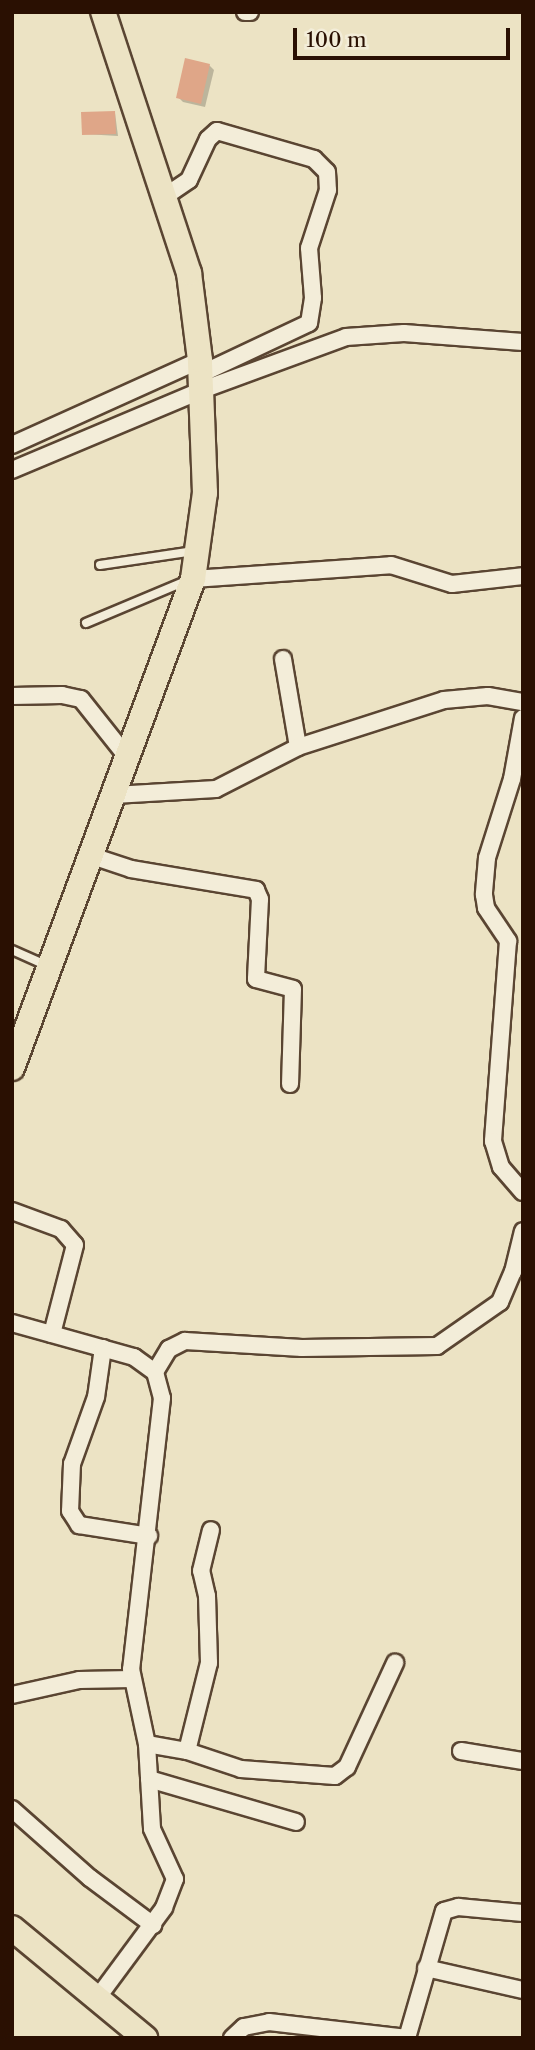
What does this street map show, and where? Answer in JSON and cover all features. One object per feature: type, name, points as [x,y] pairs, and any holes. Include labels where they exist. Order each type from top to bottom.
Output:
[{"type":"main road","points":[[12,1068],[52,967],[193,579],[205,493],[201,375],[189,273],[103,12]]},
{"type":"main road","points":[[12,1928],[99,1996],[145,2038]]},
{"type":"street","points":[[12,470],[309,323],[313,298],[309,248],[328,190],[327,172],[314,159],[217,131],[208,139],[189,180],[164,197]]},
{"type":"street","points":[[12,445],[201,375],[366,334],[523,342]]},
{"type":"street","points":[[193,579],[391,565],[452,584],[523,576]]},
{"type":"street","points":[[283,659],[298,747]]},
{"type":"street","points":[[12,696],[62,695],[81,699],[128,758]]},
{"type":"street","points":[[114,795],[216,789],[298,747],[444,700],[488,696],[523,702]]},
{"type":"street","points":[[523,718],[512,779],[487,858],[484,895],[486,908],[508,940],[493,1141],[501,1167],[523,1192]]},
{"type":"street","points":[[92,856],[131,869],[256,890],[260,899],[257,979],[293,989],[290,1084]]},
{"type":"street","points":[[12,1210],[61,1229],[75,1245],[52,1334]]},
{"type":"street","points":[[99,1996],[153,1925],[175,1879],[155,1839],[147,1744],[132,1679],[162,1415],[155,1372],[169,1349],[185,1341],[302,1348],[437,1346],[500,1302],[523,1231]]},
{"type":"street","points":[[12,1323],[134,1357],[155,1372]]},
{"type":"street","points":[[103,1348],[96,1397],[72,1464],[70,1511],[79,1525],[149,1536]]},
{"type":"street","points":[[187,1751],[209,1663],[207,1596],[201,1571],[211,1530]]},
{"type":"street","points":[[147,1744],[187,1751],[242,1769],[335,1776],[347,1767],[395,1663]]},
{"type":"street","points":[[12,1695],[72,1681],[132,1679]]},
{"type":"street","points":[[461,1751],[523,1761]]},
{"type":"street","points":[[149,1779],[296,1822]]},
{"type":"street","points":[[12,1809],[90,1878],[153,1925]]},
{"type":"street","points":[[232,2038],[244,2027],[269,2022],[407,2038],[444,1911],[458,1907],[523,1913]]},
{"type":"street","points":[[426,1968],[523,1990]]},
{"type":"lane","points":[[100,565],[197,551]]},
{"type":"lane","points":[[86,622],[193,579]]},
{"type":"lane","points":[[12,950],[52,967]]},
{"type":"building","points":[[185,58],[210,64],[201,104],[176,98]]},
{"type":"building","points":[[115,111],[116,134],[82,135],[81,112]]}]
